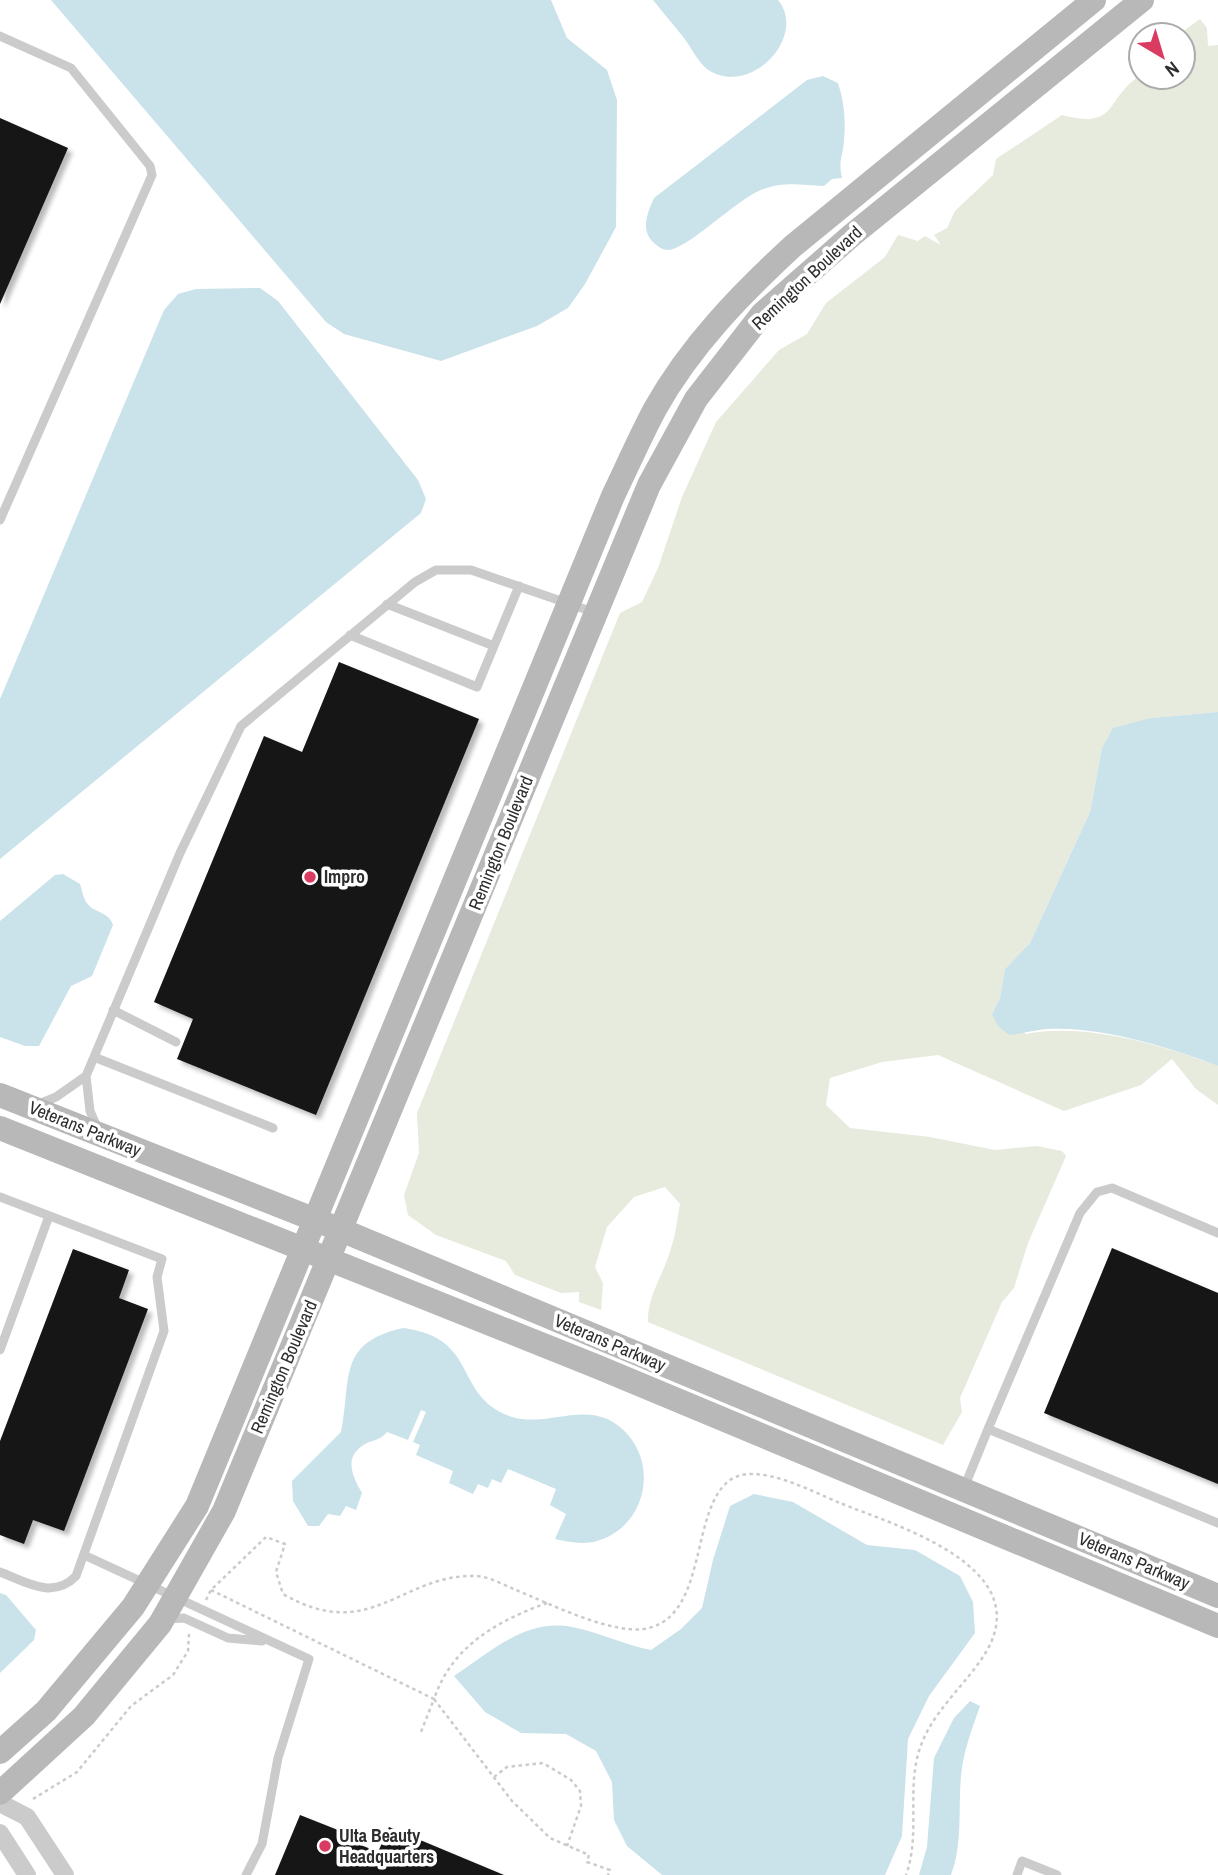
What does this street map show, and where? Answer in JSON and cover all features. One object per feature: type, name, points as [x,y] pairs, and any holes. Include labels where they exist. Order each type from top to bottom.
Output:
[{"type":"street","name":"Remington Boulevard","points":[[0,1752],[46,1711],[133,1607],[197,1506],[613,496],[656,408],[704,337],[750,285],[793,246],[1094,0]]},
{"type":"street","name":"Remington Boulevard","points":[[0,1793],[84,1716],[163,1620],[224,1511],[649,485],[696,399],[762,314],[852,236],[1142,0]]},
{"type":"street","name":"Veterans Parkway","points":[[0,1096],[341,1230],[1218,1596]]},
{"type":"street","name":"Veterans Parkway","points":[[0,1128],[329,1258],[1218,1626]]},
{"type":"street","points":[[0,1803],[27,1816],[65,1875]]},
{"type":"street","points":[[0,1833],[27,1875]]},
{"type":"lane","points":[[0,36],[71,68],[150,166],[152,175],[0,520]]},
{"type":"lane","points":[[100,1135],[90,1111],[86,1076],[180,853],[240,726],[387,604],[436,570],[471,570],[596,613]]},
{"type":"lane","points":[[349,635],[477,687],[519,586]]},
{"type":"lane","points":[[387,604],[494,646]]},
{"type":"lane","points":[[113,1010],[176,1042]]},
{"type":"lane","points":[[93,1057],[273,1128]]},
{"type":"lane","points":[[30,1108],[56,1097],[86,1076]]},
{"type":"lane","points":[[964,1490],[1080,1213],[1097,1192],[1112,1188],[1218,1233]]},
{"type":"lane","points":[[0,1197],[162,1259],[157,1277],[164,1331],[76,1576],[60,1588],[40,1588],[0,1572]]},
{"type":"lane","points":[[0,1350],[49,1216]]},
{"type":"lane","points":[[988,1429],[1218,1523]]},
{"type":"lane","points":[[84,1555],[309,1659],[278,1758],[262,1844],[246,1875]]},
{"type":"lane","points":[[163,1620],[184,1618],[228,1638],[271,1642]]},
{"type":"lane","points":[[1017,1875],[1022,1861],[1057,1875]]},
{"type":"path","points":[[421,1732],[442,1677],[457,1655],[510,1616],[547,1603],[628,1629],[650,1628],[665,1621],[684,1598],[721,1489],[740,1475],[751,1473],[796,1485],[940,1544],[984,1580],[992,1597],[995,1615],[993,1634],[986,1651],[935,1718],[919,1749],[914,1841],[906,1875]]},
{"type":"path","points":[[211,1590],[434,1699],[512,1801],[550,1838],[589,1855],[587,1862],[610,1871],[608,1875]]},
{"type":"path","points":[[494,1777],[507,1767],[543,1763],[571,1780],[580,1791],[581,1807],[567,1847]]},
{"type":"shaded area","points":[[1200,19],[1207,28],[1208,46],[1218,45],[1218,712],[1151,718],[1102,748],[1090,812],[1030,943],[1005,969],[1000,998],[992,1014],[1026,1034],[1049,1031],[1098,1033],[1148,1043],[1218,1066],[1218,1105],[1196,1089],[1172,1059],[1141,1085],[1064,1111],[938,1055],[882,1062],[830,1078],[826,1105],[850,1128],[930,1137],[995,1150],[1037,1146],[1062,1151],[1066,1156],[1028,1243],[1014,1288],[1002,1302],[960,1398],[962,1412],[943,1445],[648,1322],[653,1294],[673,1243],[680,1204],[665,1187],[634,1197],[607,1227],[595,1267],[603,1283],[601,1310],[579,1302],[579,1292],[561,1293],[515,1275],[506,1261],[436,1235],[408,1215],[404,1195],[419,1153],[417,1113],[620,613],[642,602],[658,568],[682,497],[716,422],[779,350],[807,334],[826,303],[885,257],[898,235],[918,241],[925,236],[941,245],[934,235],[947,228],[955,211],[993,175],[996,159],[1062,115],[1080,119],[1102,115],[1127,86],[1127,91],[1197,91],[1197,21]]},
{"type":"water","points":[[51,0],[551,0],[567,38],[607,70],[617,100],[616,227],[585,284],[568,308],[537,326],[441,361],[344,334],[326,322]]},
{"type":"water","points":[[653,0],[778,0],[785,15],[786,30],[780,46],[770,59],[756,70],[740,76],[724,76],[704,66]]},
{"type":"water","points":[[823,76],[838,83],[843,104],[845,125],[842,178],[832,179],[824,186],[792,184],[769,187],[751,195],[676,248],[665,250],[653,242],[646,226],[654,198],[807,80]]},
{"type":"water","points":[[260,288],[278,301],[418,480],[426,499],[421,513],[0,859],[0,699],[164,310],[178,294],[196,289]]},
{"type":"water","points":[[1218,712],[1218,1066],[1157,1045],[1111,1034],[1047,1029],[1009,1035],[998,1026],[992,1014],[1000,998],[1005,969],[1030,943],[1090,812],[1102,748],[1113,728],[1151,718]]},
{"type":"water","points":[[63,874],[80,884],[89,906],[108,917],[113,925],[92,976],[71,986],[39,1046],[25,1046],[0,1037],[0,921],[55,875]]},
{"type":"water","points":[[403,1328],[428,1334],[444,1343],[456,1355],[481,1396],[493,1408],[512,1417],[539,1419],[594,1415],[620,1427],[633,1441],[644,1474],[643,1491],[628,1522],[597,1541],[581,1543],[555,1539],[566,1514],[550,1505],[556,1489],[508,1469],[501,1483],[492,1479],[488,1488],[478,1484],[473,1494],[449,1483],[453,1471],[416,1455],[420,1445],[413,1442],[426,1412],[421,1410],[408,1440],[387,1432],[356,1451],[352,1469],[362,1493],[356,1510],[346,1506],[340,1516],[328,1514],[319,1526],[308,1526],[293,1501],[292,1481],[341,1432],[348,1380],[357,1354],[367,1343]]},
{"type":"water","points":[[754,1494],[793,1502],[867,1545],[915,1550],[960,1576],[973,1602],[975,1633],[929,1696],[908,1739],[902,1836],[885,1875],[662,1875],[627,1846],[614,1820],[612,1782],[596,1751],[566,1734],[521,1733],[485,1712],[454,1676],[509,1639],[539,1627],[572,1627],[651,1650],[681,1629],[702,1608],[730,1506]]},
{"type":"water","points":[[0,1593],[6,1595],[36,1630],[34,1640],[0,1673]]},
{"type":"water","points":[[970,1701],[980,1706],[962,1767],[959,1838],[955,1863],[951,1875],[919,1875],[927,1847],[934,1758],[954,1718]]},
{"type":"building","points":[[0,118],[68,148],[0,304]]},
{"type":"building","name":"Impro","points":[[339,662],[479,719],[316,1115],[177,1059],[193,1019],[154,1002],[264,736],[302,752]]},
{"type":"building","points":[[1112,1248],[1218,1293],[1218,1484],[1044,1413]]},
{"type":"building","points":[[73,1249],[129,1270],[119,1298],[148,1309],[64,1531],[33,1520],[24,1544],[0,1535],[0,1441]]},
{"type":"building","name":"Ulta Beauty Headquarters","points":[[300,1815],[348,1834],[346,1839],[378,1852],[389,1827],[504,1875],[275,1875]]},
{"type":"place","name":"Impro","points":[[310,877]]},
{"type":"place","name":"Ulta Beauty Headquarters","points":[[325,1846]]}]
